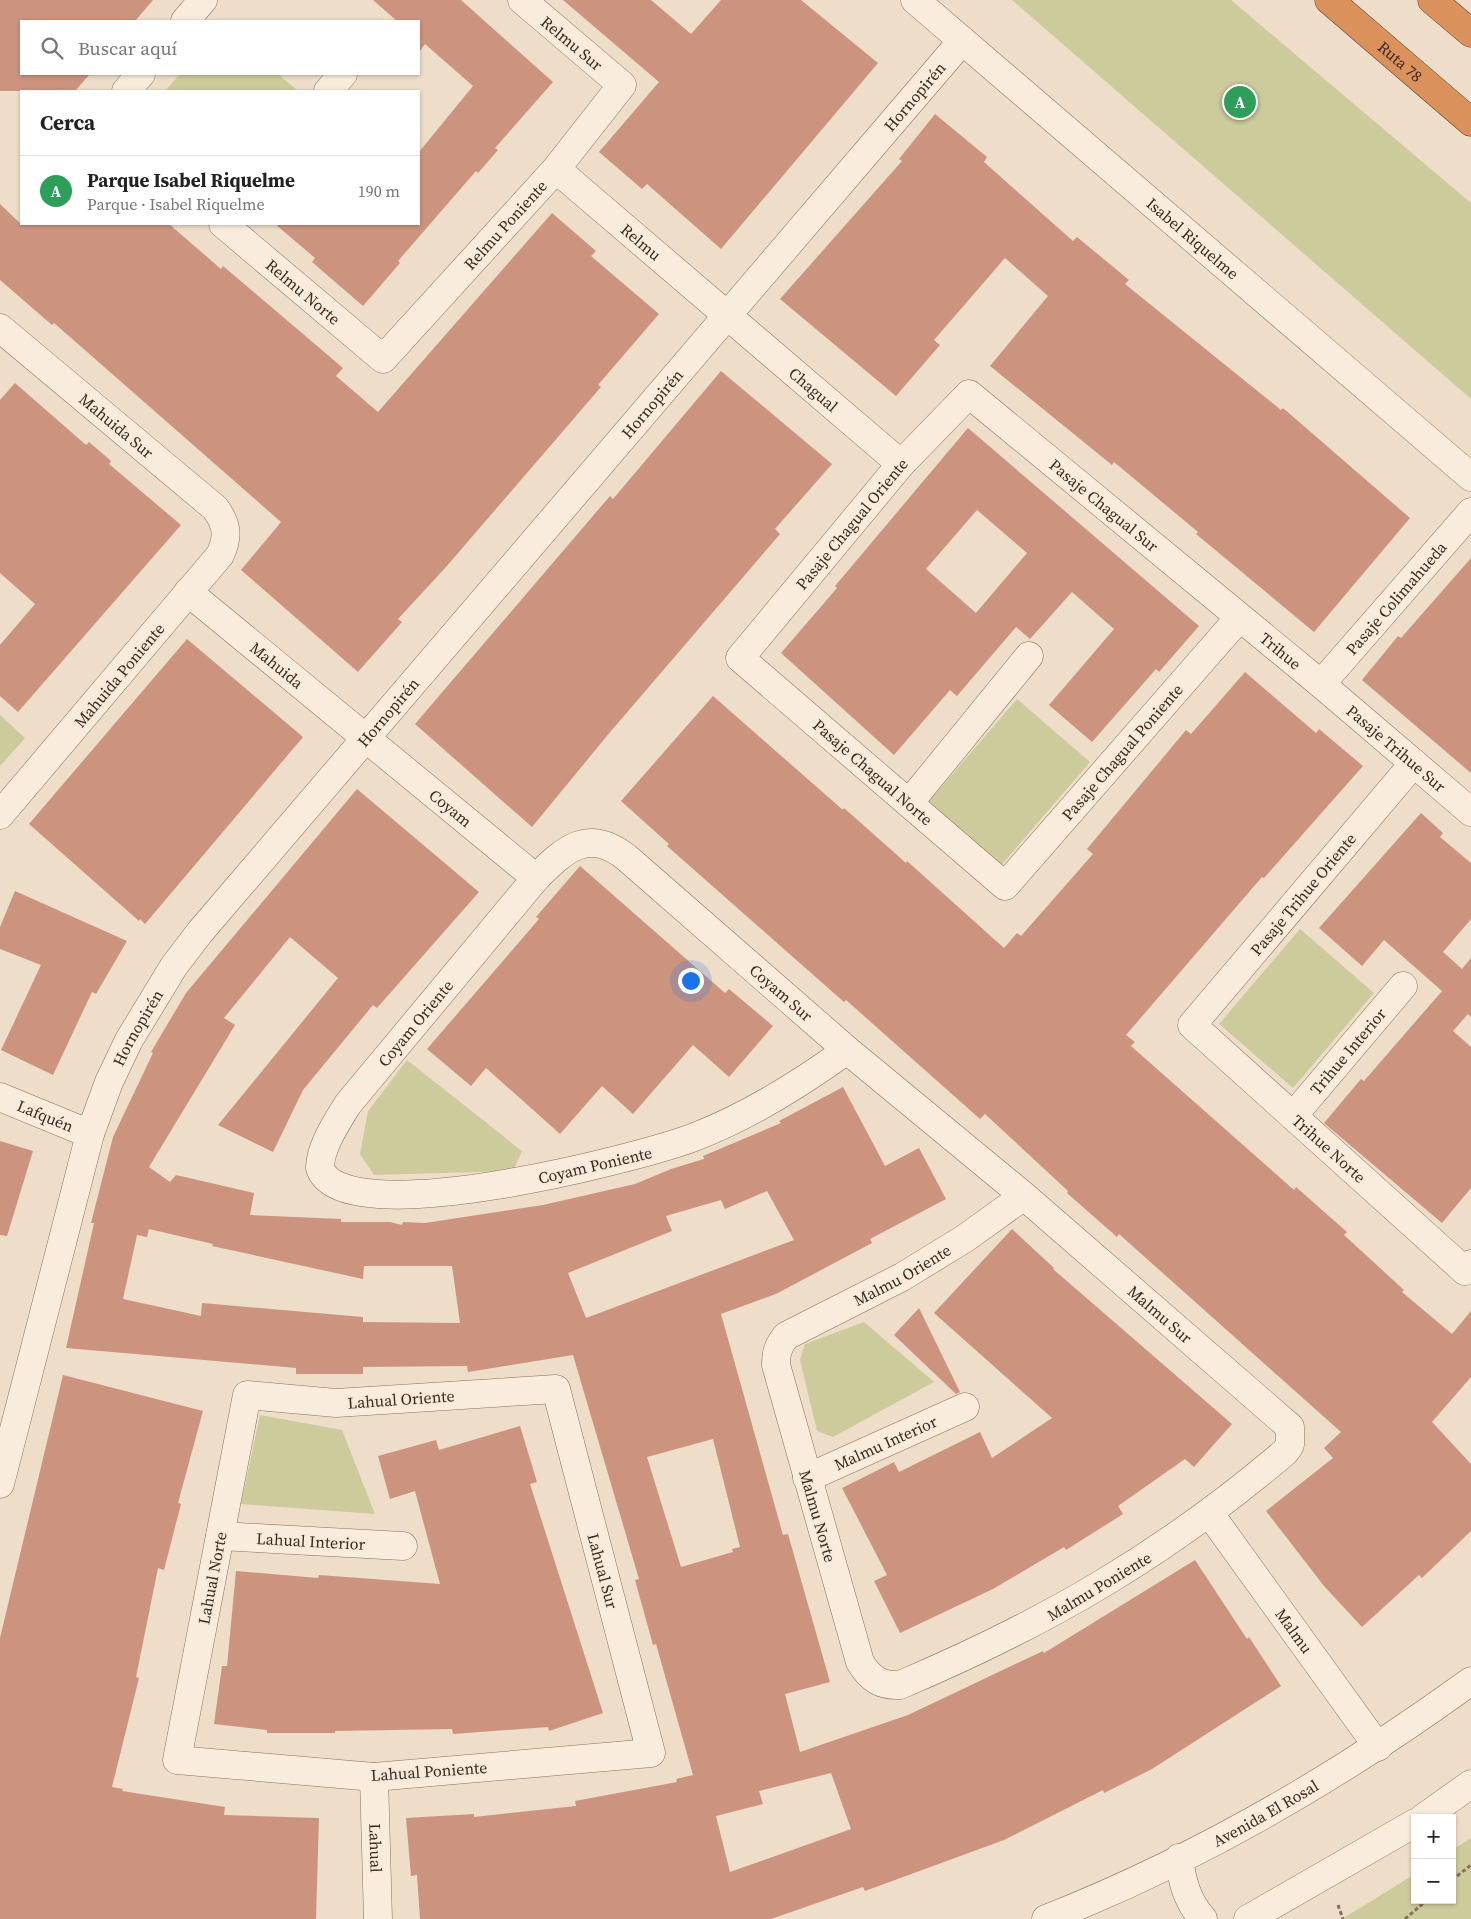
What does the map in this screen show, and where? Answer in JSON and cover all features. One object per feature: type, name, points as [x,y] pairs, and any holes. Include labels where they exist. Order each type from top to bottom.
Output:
[{"type":"highway","name":"Ruta 78","points":[[1329,0],[1471,122]]},
{"type":"highway","points":[[1432,0],[1471,33]]},
{"type":"street","points":[[186,20],[203,0]]},
{"type":"street","name":"Relmu Sur","points":[[522,0],[622,85]]},
{"type":"street","name":"Isabel Riquelme","points":[[915,0],[1471,477]]},
{"type":"street","name":"Hornopirén","points":[[0,1484],[7,1421],[90,1134],[109,1082],[129,1040],[174,966],[200,932],[364,739],[962,40]]},
{"type":"street","points":[[127,90],[140,75]]},
{"type":"street","points":[[329,90],[342,75]]},
{"type":"street","name":"Relmu Poniente","points":[[383,359],[556,169],[622,85]]},
{"type":"street","name":"Relmu","points":[[556,169],[726,316]]},
{"type":"street","name":"Relmu Norte","points":[[224,225],[383,359]]},
{"type":"street","name":"Chagual","points":[[726,316],[901,464]]},
{"type":"street","name":"Mahuida Sur","points":[[0,328],[215,508],[222,518],[226,530]]},
{"type":"street","name":"Pasaje Chagual Oriente","points":[[740,658],[901,464],[969,394]]},
{"type":"street","name":"Pasaje Chagual Sur","points":[[969,394],[1239,618]]},
{"type":"street","name":"Pasaje Colimahueda","points":[[1320,684],[1471,512]]},
{"type":"street","name":"Mahuida Poniente","points":[[0,814],[220,555],[226,543],[226,530]]},
{"type":"street","name":"Mahuida","points":[[188,592],[364,739]]},
{"type":"street","name":"Trihue","points":[[1239,618],[1320,684]]},
{"type":"street","name":"Pasaje Chagual Poniente","points":[[1005,886],[1239,618]]},
{"type":"street","points":[[909,803],[1029,656]]},
{"type":"street","name":"Pasaje Chagual Norte","points":[[740,658],[1005,886]]},
{"type":"street","name":"Pasaje Trihue Sur","points":[[1320,684],[1471,812]]},
{"type":"street","name":"Coyam","points":[[364,739],[536,878]]},
{"type":"street","name":"Pasaje Trihue Oriente","points":[[1192,1025],[1414,763]]},
{"type":"street","name":"Coyam Sur","points":[[536,878],[566,849],[580,844],[593,842],[617,850],[847,1050],[1024,1196]]},
{"type":"street","name":"Coyam Oriente","points":[[324,1176],[320,1164],[324,1150],[348,1104],[536,878]]},
{"type":"street","name":"Trihue Interior","points":[[1293,1116],[1403,986]]},
{"type":"street","name":"Trihue Norte","points":[[1192,1025],[1293,1116],[1468,1268]]},
{"type":"street","name":"Coyam Poniente","points":[[324,1176],[330,1183],[346,1190],[382,1194],[415,1194],[514,1183],[564,1174],[631,1158],[697,1136],[740,1117],[782,1094],[847,1050]]},
{"type":"street","name":"Lafquén","points":[[0,1097],[90,1134]]},
{"type":"street","name":"Malmu Oriente","points":[[779,1345],[786,1336],[796,1330],[850,1305],[902,1277],[964,1239],[1024,1196]]},
{"type":"street","name":"Malmu Sur","points":[[1024,1196],[1284,1420],[1290,1428],[1292,1436]]},
{"type":"street","name":"Malmu Norte","points":[[779,1345],[776,1366],[860,1662],[866,1673],[876,1681]]},
{"type":"street","name":"Lahual Oriente","points":[[247,1395],[336,1403],[556,1388]]},
{"type":"street","name":"Lahual Sur","points":[[556,1388],[650,1753]]},
{"type":"street","name":"Lahual Norte","points":[[177,1760],[247,1395]]},
{"type":"street","name":"Malmu Interior","points":[[807,1478],[965,1407]]},
{"type":"street","name":"Malmu Poniente","points":[[876,1681],[888,1686],[900,1685],[973,1654],[1024,1629],[1099,1588],[1210,1514],[1285,1452],[1290,1445],[1292,1436]]},
{"type":"street","name":"Malmu","points":[[1210,1514],[1378,1747]]},
{"type":"street","name":"Lahual Interior","points":[[220,1536],[403,1546]]},
{"type":"street","name":"Avenida El Rosal","points":[[1046,1919],[1179,1858],[1283,1805],[1378,1747],[1471,1681]]},
{"type":"street","name":"Lahual Poniente","points":[[177,1760],[374,1777],[650,1753]]},
{"type":"street","name":"Lahual","points":[[374,1777],[378,1919]]},
{"type":"street","points":[[1429,1814],[1471,1784]]},
{"type":"street","points":[[1248,1919],[1411,1826]]},
{"type":"street","points":[[1179,1858],[1182,1879],[1189,1900],[1203,1919]]},
{"type":"path","points":[[1456,1877],[1471,1865]]},
{"type":"path","points":[[1405,1919],[1422,1904]]},
{"type":"shaded area","points":[[1012,0],[1231,0],[1471,203],[1471,399]]},
{"type":"shaded area","points":[[179,75],[279,75],[297,90],[166,90]]},
{"type":"shaded area","points":[[1017,699],[1090,762],[998,869],[925,806]]},
{"type":"shaded area","points":[[0,715],[25,738],[0,766]]},
{"type":"shaded area","points":[[1300,929],[1374,993],[1293,1088],[1219,1024]]},
{"type":"shaded area","points":[[407,1060],[522,1151],[513,1171],[374,1175],[360,1154],[368,1111]]},
{"type":"shaded area","points":[[864,1322],[934,1382],[833,1437],[817,1431],[800,1360],[805,1344]]},
{"type":"shaded area","points":[[260,1415],[342,1430],[375,1514],[241,1504]]},
{"type":"shaded area","points":[[1471,1838],[1471,1919],[1342,1919],[1411,1876],[1411,1904],[1456,1904],[1456,1847]]},
{"type":"building","points":[[0,0],[153,0],[136,20],[20,20],[20,75],[89,75],[76,90],[0,91]]},
{"type":"building","points":[[373,0],[461,0],[553,82],[495,148],[498,150],[478,173],[476,171],[398,261],[400,263],[363,306],[312,262],[315,258],[276,225],[420,225],[420,151],[473,86],[425,44],[420,51],[420,20],[396,20]]},
{"type":"building","points":[[563,0],[651,0],[691,34],[721,0],[801,0],[878,63],[721,249],[647,184],[642,189],[599,152],[659,82]]},
{"type":"building","points":[[935,114],[987,157],[984,162],[1073,241],[1077,237],[1129,280],[1125,284],[1281,410],[1283,408],[1410,518],[1314,632],[1196,534],[1198,532],[1114,462],[1112,465],[990,366],[1048,296],[1005,258],[934,340],[940,345],[896,396],[780,299],[902,161],[899,159]]},
{"type":"building","points":[[0,204],[20,225],[170,225],[221,269],[223,266],[343,368],[336,376],[378,412],[552,213],[596,251],[591,256],[659,314],[598,385],[601,387],[446,567],[398,619],[402,622],[358,672],[241,570],[281,522],[54,323],[52,325],[0,280]]},
{"type":"building","points":[[721,371],[832,464],[775,529],[780,534],[611,731],[532,827],[415,724],[610,496],[613,499]]},
{"type":"building","points":[[15,383],[86,445],[89,442],[111,461],[109,464],[181,525],[18,712],[0,696],[0,645],[35,604],[0,573],[0,400]]},
{"type":"building","points":[[968,428],[1199,626],[1159,672],[1156,669],[1092,742],[1049,705],[1114,629],[1072,592],[1030,639],[1016,627],[957,696],[950,690],[894,755],[781,653],[837,588],[835,586]],"holes":[[[977,510],[1027,553],[976,613],[926,569]]]},
{"type":"building","points":[[1471,558],[1471,773],[1362,680],[1398,636],[1401,638]]},
{"type":"building","points":[[187,639],[303,737],[145,924],[140,919],[139,921],[29,824]]},
{"type":"building","points":[[1245,672],[1316,733],[1319,729],[1363,766],[1264,878],[1262,877],[1126,1035],[1135,1042],[1131,1046],[1294,1190],[1296,1187],[1347,1232],[1344,1235],[1404,1290],[1402,1292],[1452,1334],[1471,1311],[1471,1377],[1432,1422],[1471,1464],[1471,1531],[1422,1578],[1419,1575],[1362,1627],[1324,1586],[1266,1511],[1333,1458],[1324,1448],[1341,1432],[1119,1234],[1117,1237],[1067,1193],[1068,1191],[985,1114],[980,1119],[846,1000],[844,1002],[667,846],[669,844],[621,801],[713,696],[843,810],[844,808],[906,863],[907,861],[1004,948],[1017,933],[1021,936],[1093,854],[1087,849],[1186,730],[1191,734]]},
{"type":"building","points":[[357,789],[479,892],[377,1008],[373,1005],[303,1090],[273,1152],[218,1125],[338,978],[290,937],[224,1018],[235,1025],[149,1167],[170,1182],[176,1175],[254,1193],[250,1215],[341,1219],[341,1222],[390,1222],[402,1225],[403,1222],[425,1223],[543,1205],[635,1184],[671,1169],[704,1159],[703,1156],[781,1123],[779,1121],[843,1087],[885,1166],[919,1148],[946,1199],[870,1239],[872,1243],[776,1294],[721,1314],[783,1535],[788,1534],[830,1682],[785,1694],[800,1752],[908,1715],[1043,1651],[1044,1653],[1195,1560],[1247,1639],[1249,1637],[1281,1686],[1152,1769],[1104,1793],[1103,1790],[1004,1840],[865,1891],[863,1887],[771,1919],[420,1919],[417,1875],[411,1876],[406,1818],[474,1814],[474,1817],[576,1806],[575,1801],[677,1782],[676,1779],[693,1775],[656,1644],[653,1645],[635,1580],[639,1579],[573,1355],[468,1372],[467,1366],[363,1367],[363,1374],[296,1374],[296,1368],[66,1348],[94,1223],[91,1223],[113,1137],[153,1053],[151,1052],[186,993]],"holes":[[[767,1191],[794,1240],[586,1318],[568,1273],[672,1231],[666,1216],[721,1200],[725,1209]],[[149,1229],[213,1244],[212,1246],[363,1279],[364,1266],[452,1266],[460,1323],[363,1322],[363,1317],[202,1303],[201,1316],[123,1299],[137,1235],[147,1237]],[[713,1439],[740,1547],[732,1549],[733,1552],[681,1567],[647,1457]],[[831,1773],[851,1829],[730,1872],[716,1816],[763,1804],[759,1791]]]},
{"type":"building","points":[[1421,813],[1443,833],[1440,837],[1471,863],[1471,919],[1443,952],[1462,969],[1471,958],[1471,1017],[1468,1014],[1453,1031],[1471,1047],[1471,1188],[1442,1223],[1324,1123],[1361,1079],[1364,1081],[1442,991],[1384,940],[1362,966],[1319,928]]},
{"type":"building","points":[[580,866],[725,993],[729,989],[773,1026],[729,1077],[693,1045],[633,1114],[602,1086],[560,1134],[486,1068],[471,1086],[427,1049],[539,919],[536,917]]},
{"type":"building","points":[[15,891],[127,941],[96,994],[92,992],[53,1075],[1,1050],[41,965],[0,949],[0,927]]},
{"type":"building","points":[[0,1141],[33,1151],[7,1236],[0,1235]]},
{"type":"building","points":[[1012,1229],[1053,1269],[1232,1424],[1194,1467],[1185,1459],[1118,1506],[1123,1514],[1066,1550],[1064,1547],[993,1589],[900,1633],[874,1581],[887,1575],[842,1488],[894,1462],[899,1472],[980,1432],[992,1458],[1052,1418],[934,1313]]},
{"type":"building","points":[[919,1308],[960,1392],[956,1394],[894,1335]]},
{"type":"building","points":[[63,1375],[203,1411],[178,1503],[181,1504],[164,1570],[158,1568],[136,1677],[139,1678],[112,1787],[123,1789],[122,1791],[225,1807],[224,1815],[319,1818],[316,1919],[0,1919],[0,1638]]},
{"type":"building","points":[[520,1426],[537,1482],[530,1484],[603,1713],[549,1731],[548,1727],[453,1734],[452,1729],[267,1733],[267,1730],[214,1724],[222,1666],[227,1666],[236,1571],[318,1578],[319,1575],[440,1584],[415,1491],[390,1499],[378,1456],[436,1440],[439,1450]]},
{"type":"place","name":"Parque Isabel Riquelme","points":[[1240,102]]}]
